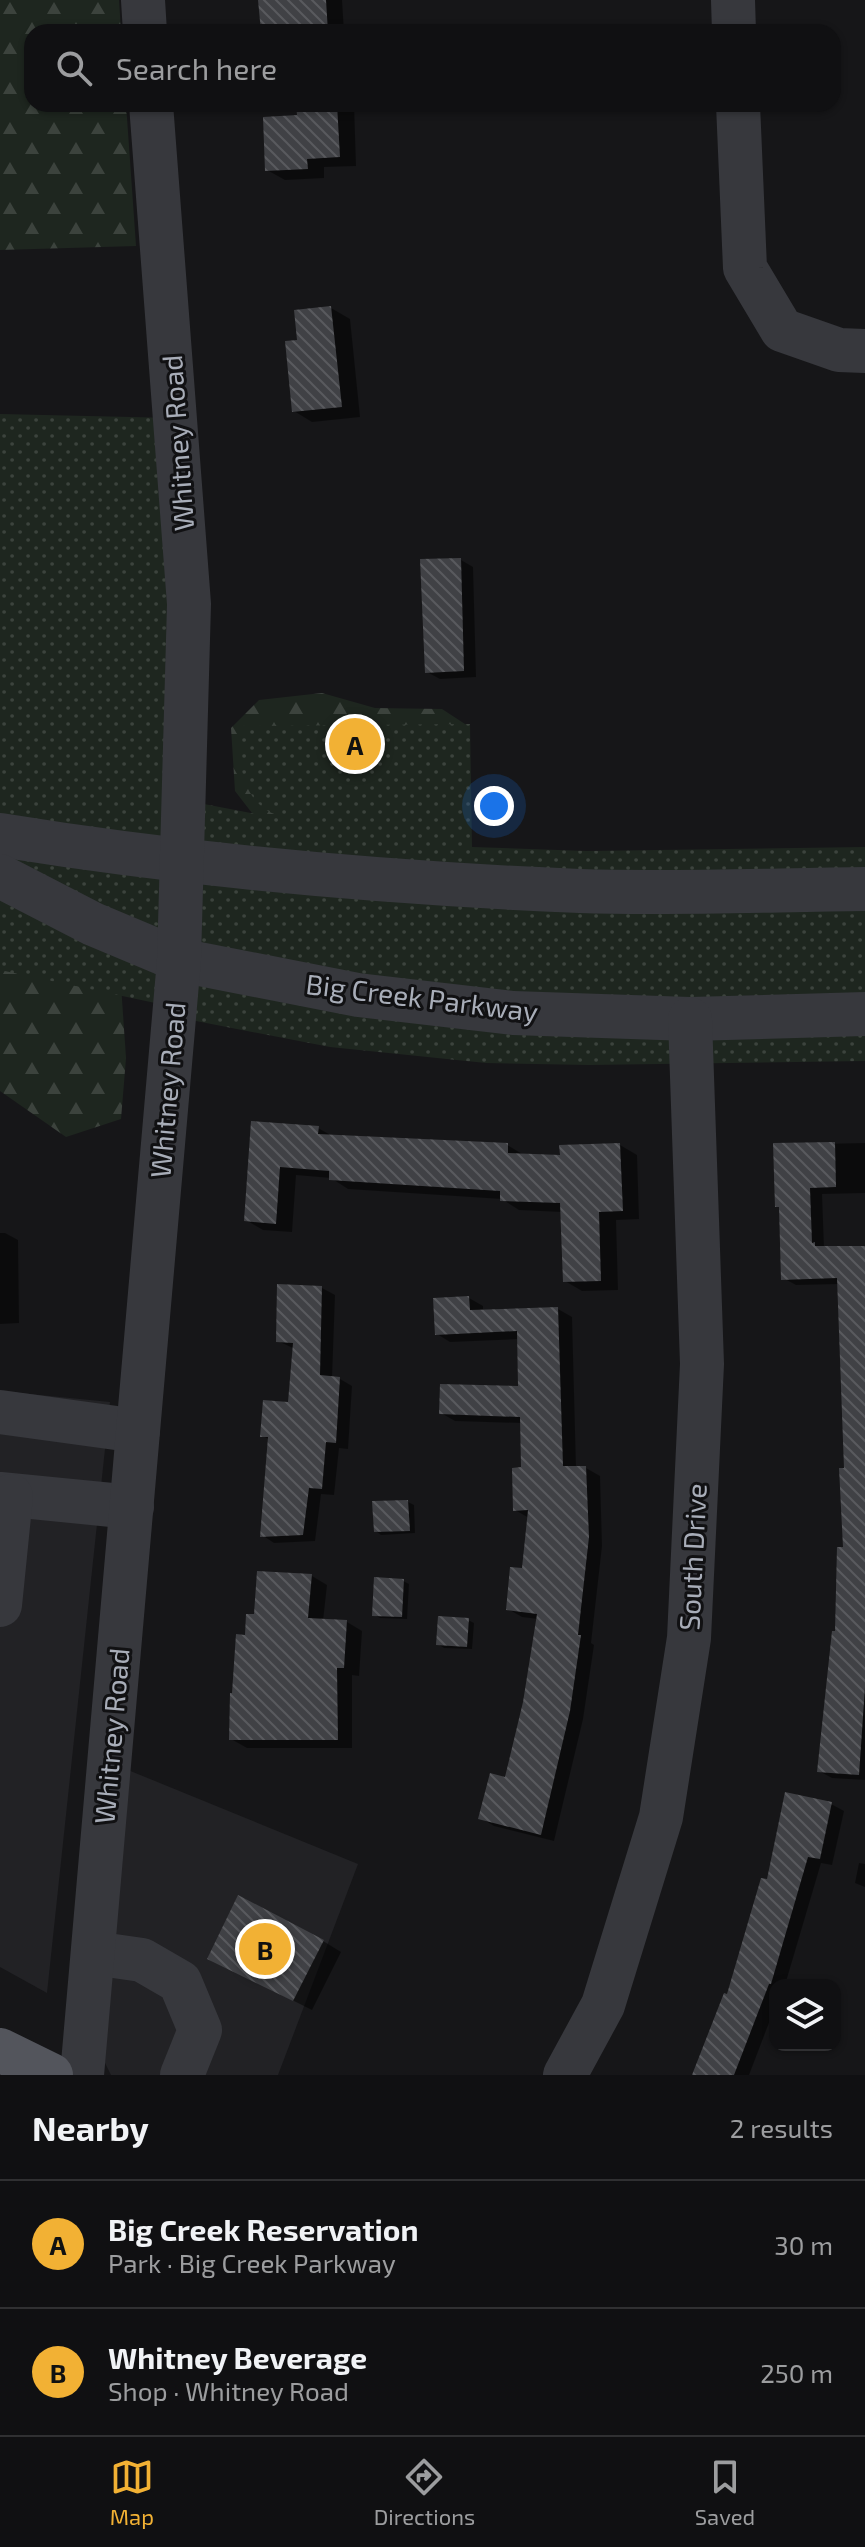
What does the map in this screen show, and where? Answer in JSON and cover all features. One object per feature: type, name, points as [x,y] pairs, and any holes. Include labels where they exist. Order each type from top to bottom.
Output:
[{"type":"main road","points":[[0,2050],[51,2075]]},
{"type":"street","points":[[143,0],[144,24]]},
{"type":"street","points":[[733,0],[734,24]]},
{"type":"street","name":"Whitney Road","points":[[82,2075],[179,960],[184,860],[189,604],[152,112]]},
{"type":"street","points":[[738,112],[745,268],[782,330],[839,350],[865,351]]},
{"type":"street","points":[[0,835],[112,853],[417,881],[583,891],[865,889]]},
{"type":"street","name":"Big Creek Parkway","points":[[0,876],[93,924],[179,960],[358,995],[513,1013],[690,1019],[865,1014]]},
{"type":"street","name":"South Drive","points":[[565,2075],[603,2005],[661,1817],[689,1638],[702,1364],[690,1019]]},
{"type":"street","points":[[0,1412],[138,1431]]},
{"type":"street","points":[[0,1605],[6,1495],[132,1507]]},
{"type":"street","points":[[93,1953],[142,1960],[180,1982],[200,2030],[182,2075]]},
{"type":"shaded area","points":[[0,1391],[110,1402],[47,1993],[0,1967]]},
{"type":"shaded area","points":[[128,1770],[358,1864],[278,2075],[111,2075],[104,2061]]},
{"type":"green space","points":[[0,0],[119,0],[120,24],[24,24],[24,112],[127,112],[136,246],[0,250]]},
{"type":"green space","points":[[0,414],[174,418],[178,799],[288,820],[265,809],[256,801],[245,782],[240,749],[241,726],[470,724],[472,847],[587,851],[865,847],[865,1061],[589,1065],[486,1063],[330,1047],[191,1020],[160,1004],[0,970]]},
{"type":"green space","points":[[322,693],[375,708],[442,709],[465,724],[268,834],[235,791],[231,728],[259,700]]},
{"type":"green space","points":[[0,916],[120,971],[126,1058],[121,1119],[66,1137],[0,1091]]},
{"type":"building","points":[[258,0],[326,0],[328,24],[260,24]]},
{"type":"building","points":[[297,112],[337,112],[340,157],[307,159],[308,169],[265,171],[263,117],[297,115]]},
{"type":"building","points":[[331,306],[342,407],[292,412],[285,341],[297,340],[294,310]]},
{"type":"building","points":[[461,558],[464,671],[425,673],[420,559]]},
{"type":"building","points":[[251,1121],[319,1126],[318,1134],[508,1143],[508,1153],[560,1155],[559,1145],[620,1143],[623,1211],[599,1212],[601,1281],[563,1282],[560,1203],[500,1201],[500,1191],[329,1180],[329,1171],[280,1167],[276,1224],[244,1221]]},
{"type":"building","points":[[835,1142],[836,1187],[810,1188],[812,1243],[815,1242],[815,1246],[865,1246],[865,1687],[859,1775],[817,1772],[832,1631],[835,1631],[837,1547],[843,1547],[839,1468],[844,1468],[837,1278],[781,1280],[779,1207],[775,1207],[773,1143]]},
{"type":"building","points":[[277,1284],[322,1286],[320,1375],[340,1377],[336,1443],[326,1442],[322,1489],[309,1488],[303,1535],[260,1537],[268,1437],[260,1437],[263,1400],[288,1402],[293,1343],[276,1342]]},
{"type":"building","points":[[469,1296],[470,1310],[558,1307],[563,1466],[586,1466],[589,1537],[578,1635],[581,1635],[570,1711],[541,1835],[478,1819],[490,1773],[505,1777],[523,1702],[537,1614],[506,1610],[510,1567],[522,1568],[528,1510],[513,1511],[512,1468],[521,1467],[520,1417],[439,1414],[440,1384],[518,1386],[517,1331],[435,1335],[433,1298]]},
{"type":"building","points":[[408,1500],[410,1531],[374,1532],[372,1501]]},
{"type":"building","points":[[257,1571],[312,1574],[308,1618],[347,1620],[344,1668],[337,1668],[338,1740],[229,1740],[236,1634],[245,1635],[246,1614],[254,1614]]},
{"type":"building","points":[[374,1577],[404,1579],[402,1617],[372,1616]]},
{"type":"building","points":[[438,1616],[469,1618],[467,1647],[436,1645]]},
{"type":"building","points":[[785,1792],[832,1802],[820,1859],[808,1857],[772,1979],[769,1979],[734,2075],[692,2075],[724,1993],[727,1994],[761,1878],[767,1879]]},
{"type":"building","points":[[238,1895],[324,1940],[293,2001],[207,1959]]},
{"type":"place","name":"Big Creek Reservation","points":[[355,744]]},
{"type":"place","name":"Whitney Beverage","points":[[265,1949]]}]
